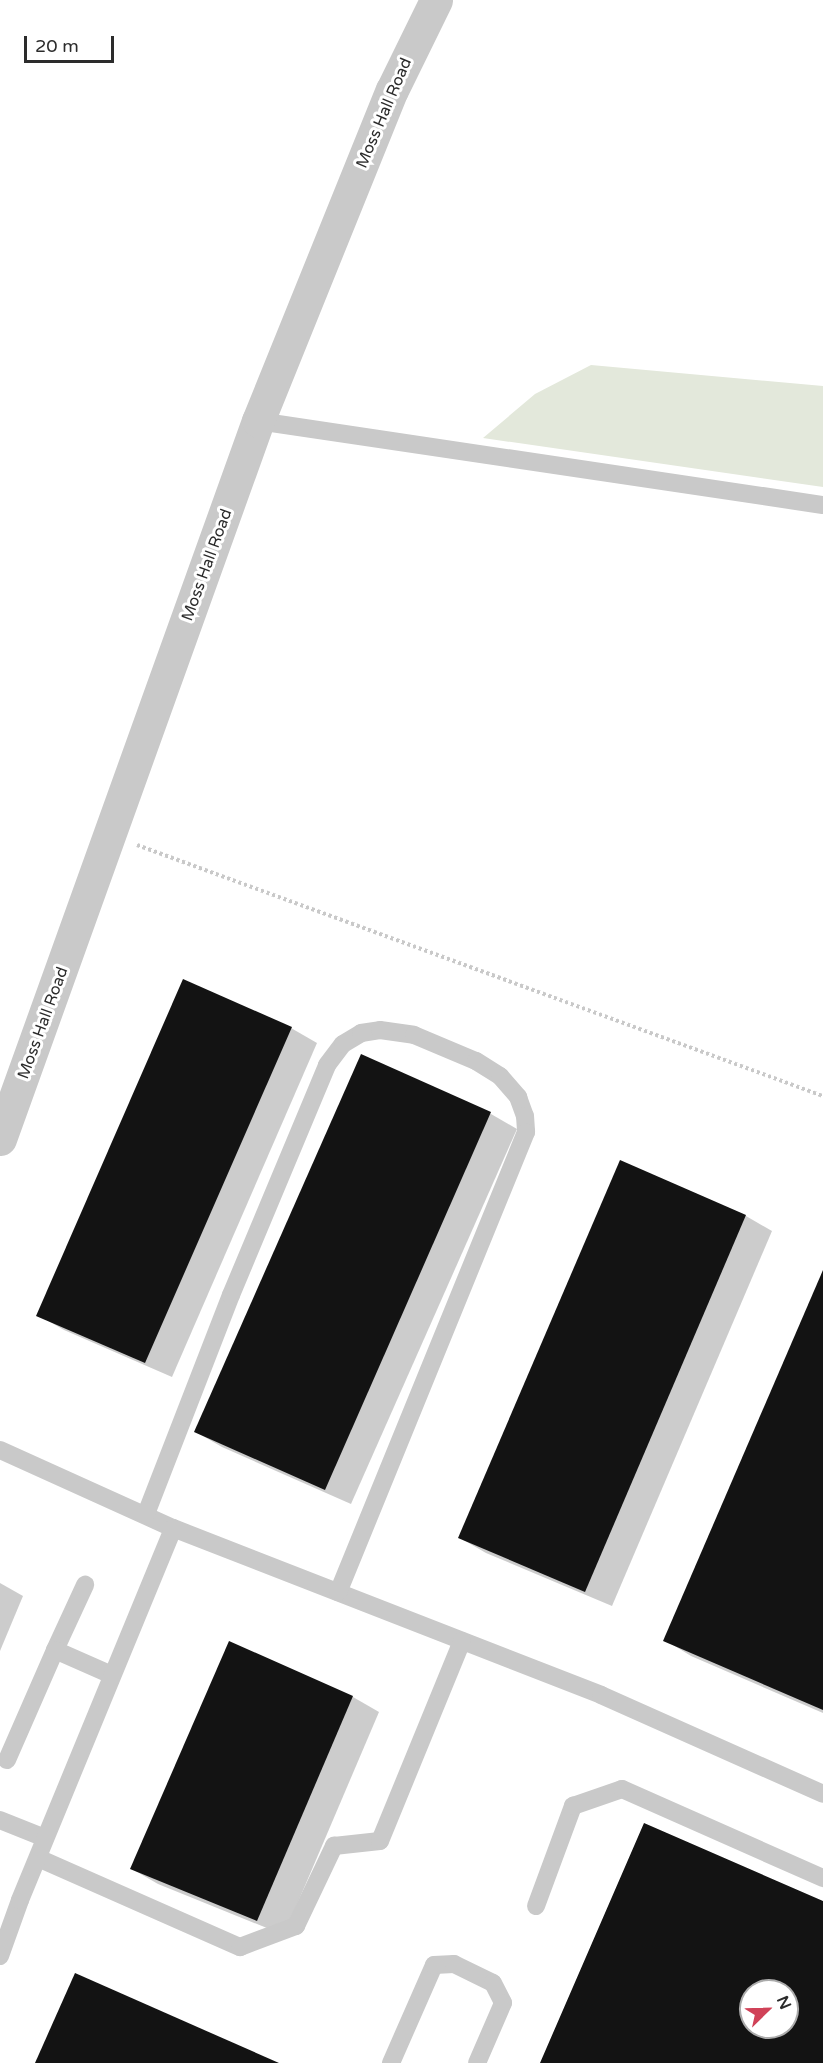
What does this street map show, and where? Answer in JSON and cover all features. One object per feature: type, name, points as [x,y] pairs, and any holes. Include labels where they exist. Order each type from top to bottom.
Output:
[{"type":"street","name":"Moss Hall Road","points":[[0,1139],[111,836],[258,421],[392,90],[436,0]]},
{"type":"lane","points":[[258,421],[823,505]]},
{"type":"lane","points":[[146,1514],[231,1295],[327,1065],[343,1044],[361,1033],[380,1030],[414,1035],[476,1061],[500,1076],[518,1097],[525,1116],[526,1132],[338,1592]]},
{"type":"lane","points":[[0,1450],[173,1528],[601,1695],[823,1794]]},
{"type":"lane","points":[[0,1956],[45,1838],[173,1528]]},
{"type":"lane","points":[[7,1760],[85,1585]]},
{"type":"lane","points":[[38,1858],[240,1947],[296,1926],[334,1846],[380,1841],[462,1641]]},
{"type":"lane","points":[[55,1650],[112,1675]]},
{"type":"lane","points":[[536,1906],[573,1806],[622,1789],[823,1878]]},
{"type":"lane","points":[[0,1820],[45,1838]]},
{"type":"lane","points":[[391,2063],[434,1965],[454,1964],[493,1983],[503,2003],[477,2063]]},
{"type":"path","points":[[111,836],[823,1096]]},
{"type":"shaded area","points":[[591,365],[823,386],[823,487],[483,438],[535,394]]},
{"type":"building","points":[[183,979],[292,1027],[145,1363],[36,1316]]},
{"type":"building","points":[[361,1054],[491,1112],[325,1490],[194,1432]]},
{"type":"building","points":[[620,1160],[746,1215],[585,1592],[458,1538]]},
{"type":"building","points":[[823,1270],[823,1710],[663,1641]]},
{"type":"building","points":[[229,1641],[353,1696],[257,1921],[130,1869]]},
{"type":"building","points":[[644,1823],[823,1901],[823,2063],[540,2063]]},
{"type":"building","points":[[75,1973],[279,2063],[35,2063]]}]
